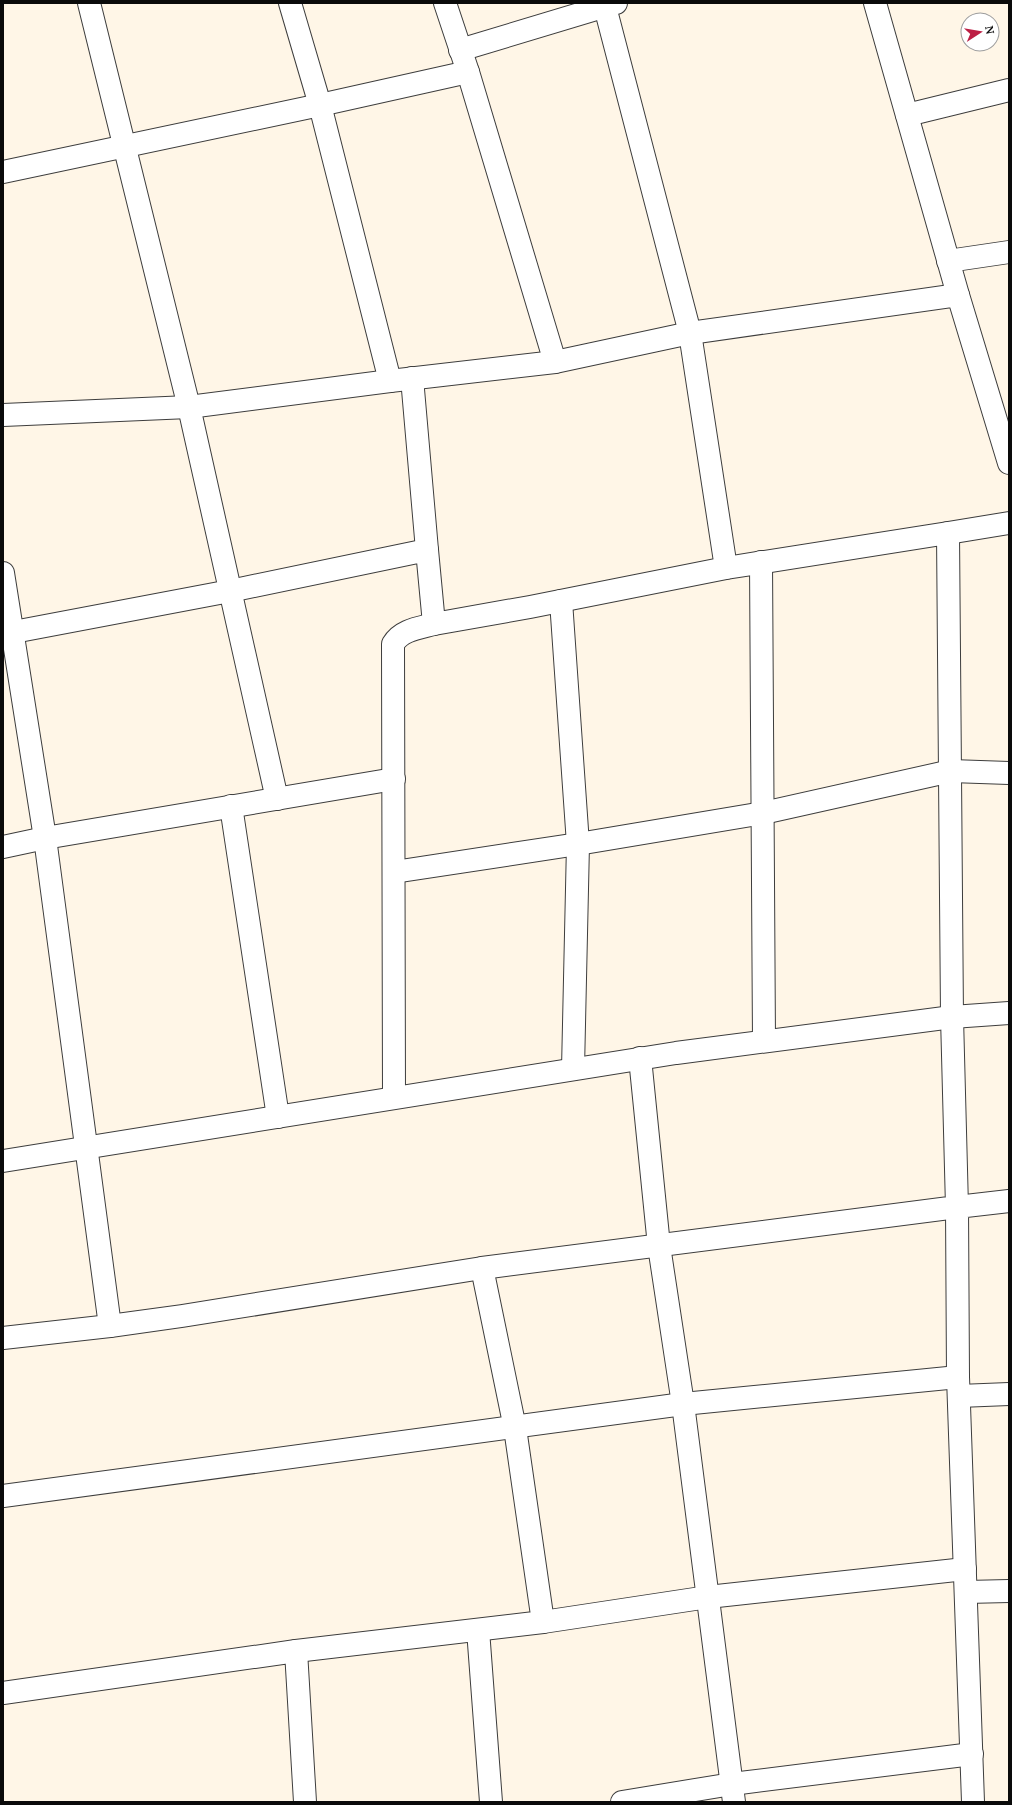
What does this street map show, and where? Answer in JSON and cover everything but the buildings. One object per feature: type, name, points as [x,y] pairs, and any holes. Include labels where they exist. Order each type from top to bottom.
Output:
[{"type":"street","points":[[89,3],[189,407],[277,799]]},
{"type":"street","points":[[290,3],[320,105],[390,381]]},
{"type":"street","points":[[445,3],[468,72],[555,362]]},
{"type":"street","points":[[875,3],[948,261],[1009,463]]},
{"type":"street","points":[[460,50],[608,4],[690,333],[726,568]]},
{"type":"street","points":[[3,172],[468,72]]},
{"type":"street","points":[[907,115],[1009,90]]},
{"type":"street","points":[[948,261],[1009,252]]},
{"type":"street","points":[[3,415],[189,407],[412,378],[555,362],[690,333],[958,295]]},
{"type":"street","points":[[412,378],[434,624]]},
{"type":"street","points":[[394,1098],[393,644],[400,635],[434,624],[561,601],[726,568],[1009,523]]},
{"type":"street","points":[[948,532],[952,1017],[957,1206],[959,1386],[974,1802]]},
{"type":"street","points":[[8,633],[230,591],[427,550]]},
{"type":"street","points":[[761,562],[764,1041]]},
{"type":"street","points":[[3,573],[8,633],[45,838],[110,1326]]},
{"type":"street","points":[[561,601],[578,844],[574,1069]]},
{"type":"street","points":[[394,872],[578,844],[763,813],[951,771],[1009,774]]},
{"type":"street","points":[[3,846],[394,779]]},
{"type":"street","points":[[231,806],[278,1117]]},
{"type":"street","points":[[3,1161],[87,1146],[278,1117],[640,1058],[952,1017],[1009,1013]]},
{"type":"street","points":[[640,1058],[659,1246],[683,1404],[733,1793]]},
{"type":"street","points":[[3,1338],[110,1326],[482,1268],[957,1206],[1009,1201]]},
{"type":"street","points":[[482,1268],[515,1428],[543,1622]]},
{"type":"street","points":[[3,1496],[515,1428],[683,1404],[959,1386],[1009,1394]]},
{"type":"street","points":[[3,1693],[296,1651],[543,1622],[708,1597],[965,1569]]},
{"type":"street","points":[[966,1592],[1009,1592]]},
{"type":"street","points":[[478,1630],[491,1802]]},
{"type":"street","points":[[296,1651],[305,1802]]},
{"type":"street","points":[[622,1802],[733,1793],[972,1754]]}]
